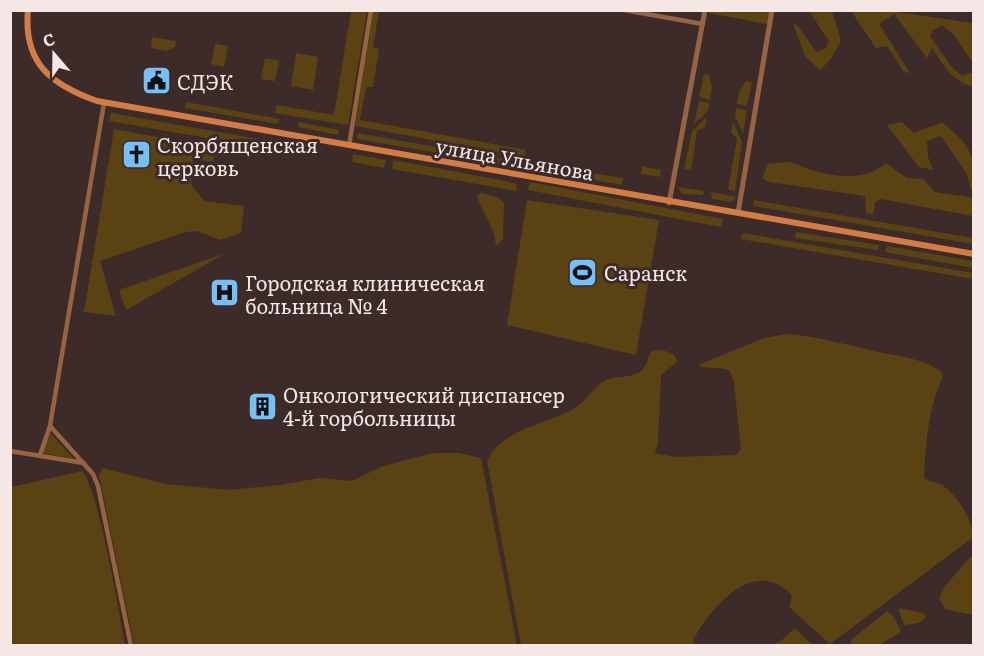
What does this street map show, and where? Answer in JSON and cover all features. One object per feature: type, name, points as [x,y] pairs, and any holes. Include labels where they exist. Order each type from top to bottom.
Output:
[{"type":"main road","name":"улица Ульянова","points":[[28,10],[27,25],[32,48],[41,66],[54,82],[68,91],[104,103],[669,203],[974,254]]},
{"type":"street","points":[[349,146],[371,10]]},
{"type":"street","points":[[624,10],[703,24]]},
{"type":"street","points":[[669,203],[705,10]]},
{"type":"street","points":[[738,213],[772,10]]},
{"type":"street","points":[[40,455],[50,426],[104,103]]},
{"type":"street","points":[[50,426],[93,474],[98,486],[131,645]]},
{"type":"street","points":[[10,450],[84,464]]},
{"type":"shaded area","points":[[709,10],[770,11],[767,24],[709,13]]},
{"type":"shaded area","points":[[351,11],[367,11],[348,125],[275,113],[277,105],[334,115]]},
{"type":"shaded area","points":[[373,11],[379,11],[373,47],[379,49],[373,87],[366,87],[360,120],[526,150],[524,157],[355,126]]},
{"type":"shaded area","points":[[809,11],[832,11],[841,41],[830,60],[820,70],[805,56],[793,23],[798,26],[816,52],[825,49],[829,41]]},
{"type":"shaded area","points":[[851,11],[890,11],[973,23],[973,63],[954,35],[942,25],[933,30],[930,36],[951,66],[962,76],[973,72],[973,86],[966,85],[954,77],[932,48],[927,58],[894,14],[879,24],[910,73],[904,72],[887,46],[876,48]]},
{"type":"shaded area","points":[[152,37],[176,41],[175,47],[167,51],[151,48]]},
{"type":"shaded area","points":[[215,44],[228,46],[224,67],[211,64]]},
{"type":"shaded area","points":[[296,53],[318,57],[313,90],[291,86]]},
{"type":"shaded area","points":[[265,58],[279,61],[275,81],[261,79]]},
{"type":"shaded area","points":[[704,74],[709,75],[712,87],[710,100],[699,97]]},
{"type":"shaded area","points":[[746,81],[752,82],[747,106],[737,104],[739,91]]},
{"type":"shaded area","points":[[699,101],[709,103],[708,111],[694,124]]},
{"type":"shaded area","points":[[186,102],[280,119],[278,124],[185,108]]},
{"type":"shaded area","points":[[736,108],[747,110],[743,134],[735,116]]},
{"type":"shaded area","points":[[111,113],[288,144],[287,152],[109,121]]},
{"type":"shaded area","points":[[707,117],[705,127],[697,131],[691,170],[684,169],[692,131]]},
{"type":"shaded area","points":[[299,122],[339,130],[338,135],[298,127]]},
{"type":"shaded area","points":[[733,122],[742,142],[735,191],[728,189],[737,139],[731,132]]},
{"type":"shaded area","points":[[902,122],[914,133],[942,122],[960,138],[972,158],[973,190],[971,190],[967,174],[941,136],[927,141],[928,157],[933,170],[919,167],[887,125]]},
{"type":"shaded area","points":[[114,129],[216,148],[213,162],[194,159],[191,184],[204,201],[244,206],[241,233],[220,240],[197,231],[186,232],[100,261],[116,316],[84,312]]},
{"type":"shaded area","points":[[358,133],[526,163],[525,168],[357,139]]},
{"type":"shaded area","points":[[353,154],[386,160],[384,168],[352,162]]},
{"type":"shaded area","points":[[393,160],[506,181],[516,184],[517,191],[392,169]]},
{"type":"shaded area","points":[[790,162],[839,176],[864,174],[886,163],[907,178],[923,179],[935,192],[969,197],[973,200],[973,216],[881,199],[875,202],[873,215],[866,213],[865,196],[769,182],[762,178],[768,164]]},
{"type":"shaded area","points":[[536,163],[568,169],[568,175],[534,169]]},
{"type":"shaded area","points":[[642,166],[661,170],[660,177],[641,174]]},
{"type":"shaded area","points":[[573,170],[623,178],[622,185],[572,176]]},
{"type":"shaded area","points":[[530,182],[723,219],[721,227],[528,190]]},
{"type":"shaded area","points":[[678,187],[704,191],[703,195],[682,194]]},
{"type":"shaded area","points":[[711,192],[737,197],[731,202],[712,199]]},
{"type":"shaded area","points":[[481,193],[497,197],[504,203],[503,239],[496,246],[494,233],[478,200],[477,195]]},
{"type":"shaded area","name":"Саранск","points":[[527,200],[659,220],[636,355],[507,325]]},
{"type":"shaded area","points":[[754,200],[973,238],[973,244],[753,206]]},
{"type":"shaded area","points":[[796,232],[879,245],[878,250],[795,238]]},
{"type":"shaded area","points":[[742,233],[973,273],[973,279],[741,239]]},
{"type":"shaded area","points":[[887,246],[973,261],[973,268],[885,252]]},
{"type":"shaded area","points":[[226,253],[126,310],[119,290]]},
{"type":"shaded area","points":[[788,334],[911,358],[941,371],[943,377],[934,401],[929,426],[924,478],[942,485],[959,502],[971,525],[972,538],[830,644],[789,607],[792,595],[778,584],[763,581],[749,583],[735,590],[723,601],[701,627],[693,640],[694,645],[521,645],[487,461],[494,450],[514,434],[575,408],[606,380],[638,373],[643,369],[652,352],[656,350],[674,354],[677,362],[661,375],[658,443],[655,453],[676,457],[736,455],[741,449],[734,383],[730,371],[698,365],[764,338]]},
{"type":"shaded area","points":[[50,433],[74,459],[43,453]]},
{"type":"shaded area","points":[[434,453],[459,453],[481,458],[517,645],[134,645],[99,475],[103,468],[166,484],[229,490],[319,478],[352,481],[383,466]]},
{"type":"shaded area","points":[[82,471],[95,502],[101,526],[125,645],[11,645],[11,487]]},
{"type":"shaded area","points":[[973,554],[973,615],[945,609],[939,598],[945,586]]},
{"type":"shaded area","points":[[898,608],[924,613],[926,617],[919,623],[904,625]]},
{"type":"shaded area","points":[[887,611],[894,617],[901,632],[880,645],[850,645],[852,639]]},
{"type":"shaded area","points":[[795,628],[812,645],[770,645],[781,641]]},
{"type":"place","name":"СДЭК","points":[[156,81]]},
{"type":"place","name":"Скорбященская церковь","points":[[136,155]]},
{"type":"place","name":"Саранск","points":[[583,272]]},
{"type":"place","name":"Городская клиническая больница № 4","points":[[224,293]]},
{"type":"place","name":"Онкологический диспансер 4-й горбольницы","points":[[262,406]]}]
